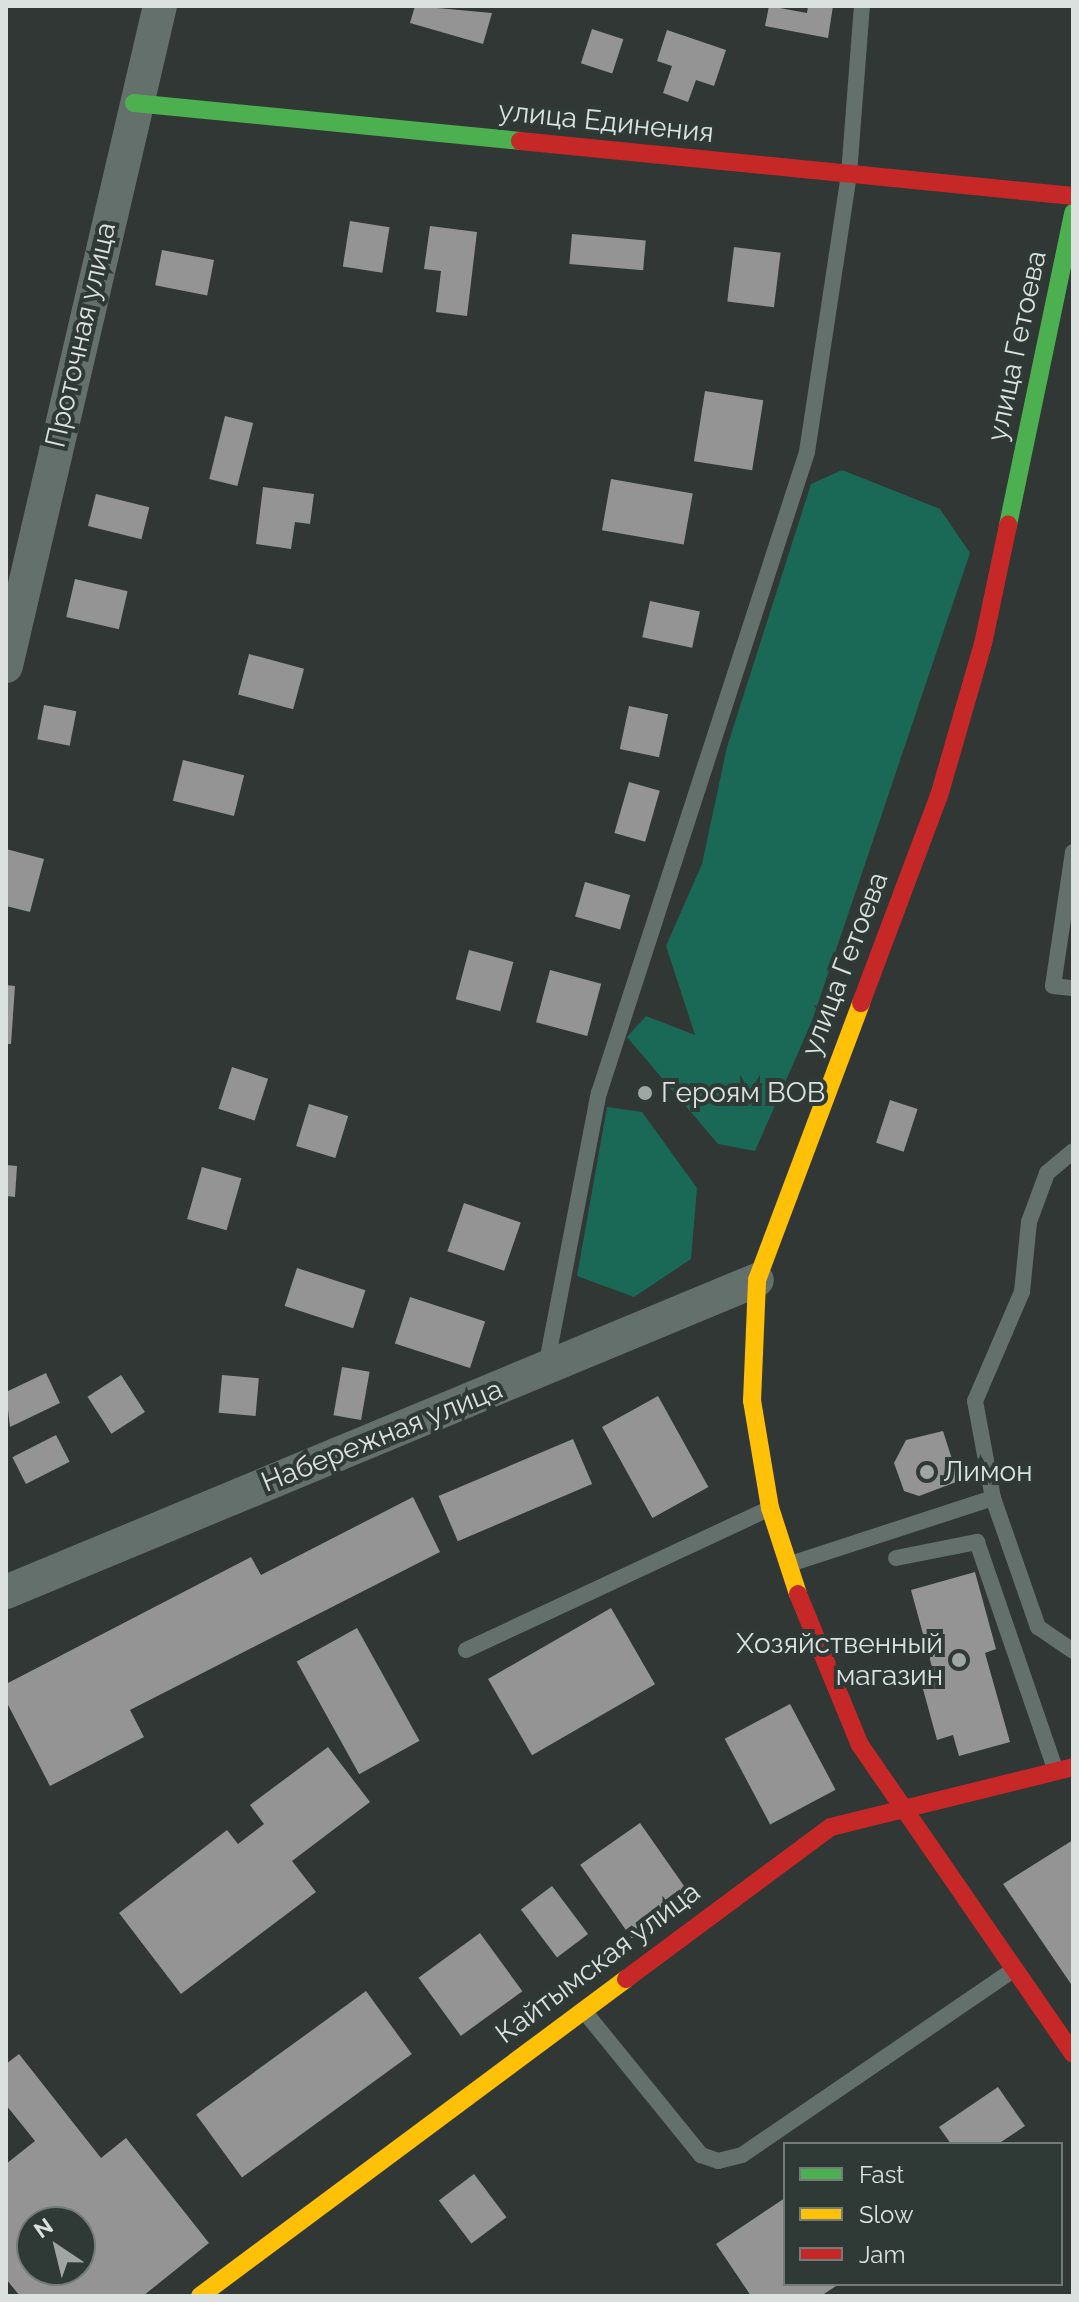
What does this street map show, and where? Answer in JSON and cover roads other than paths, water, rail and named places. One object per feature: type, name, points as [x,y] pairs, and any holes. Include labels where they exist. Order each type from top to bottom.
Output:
[{"type":"street","name":"Проточная улица","points":[[6,666],[134,103],[160,6]]},
{"type":"street","name":"улица Единения","points":[[134,103],[1073,196]]},
{"type":"street","name":"улица Гетоева","points":[[1073,213],[983,644],[939,796],[757,1280],[752,1401],[770,1508],[814,1646],[860,1745],[1073,2054]]},
{"type":"street","name":"Набережная улица","points":[[8,1586],[546,1369],[757,1280]]},
{"type":"street","name":"Кайтымская улица","points":[[200,2296],[831,1827],[1065,1769]]},
{"type":"lane","points":[[546,1369],[599,1093],[807,452],[849,174],[862,6]]},
{"type":"lane","points":[[1073,852],[1053,986],[1073,988]]},
{"type":"lane","points":[[1073,1151],[1047,1173],[1029,1222],[1022,1292],[975,1401],[993,1498],[1038,1627],[1073,1651]]},
{"type":"lane","points":[[788,1564],[993,1498]]},
{"type":"lane","points":[[466,1650],[770,1508]]},
{"type":"lane","points":[[896,1558],[977,1542],[1065,1769]]},
{"type":"lane","points":[[583,2010],[701,2155],[718,2161],[742,2155],[1014,1969]]},
{"type":"place","name":"Героям ВОВ","points":[[645,1093]]},
{"type":"place","name":"Лимон","points":[[927,1472]]},
{"type":"place","name":"Хозяйственный магазин","points":[[959,1660]]}]
